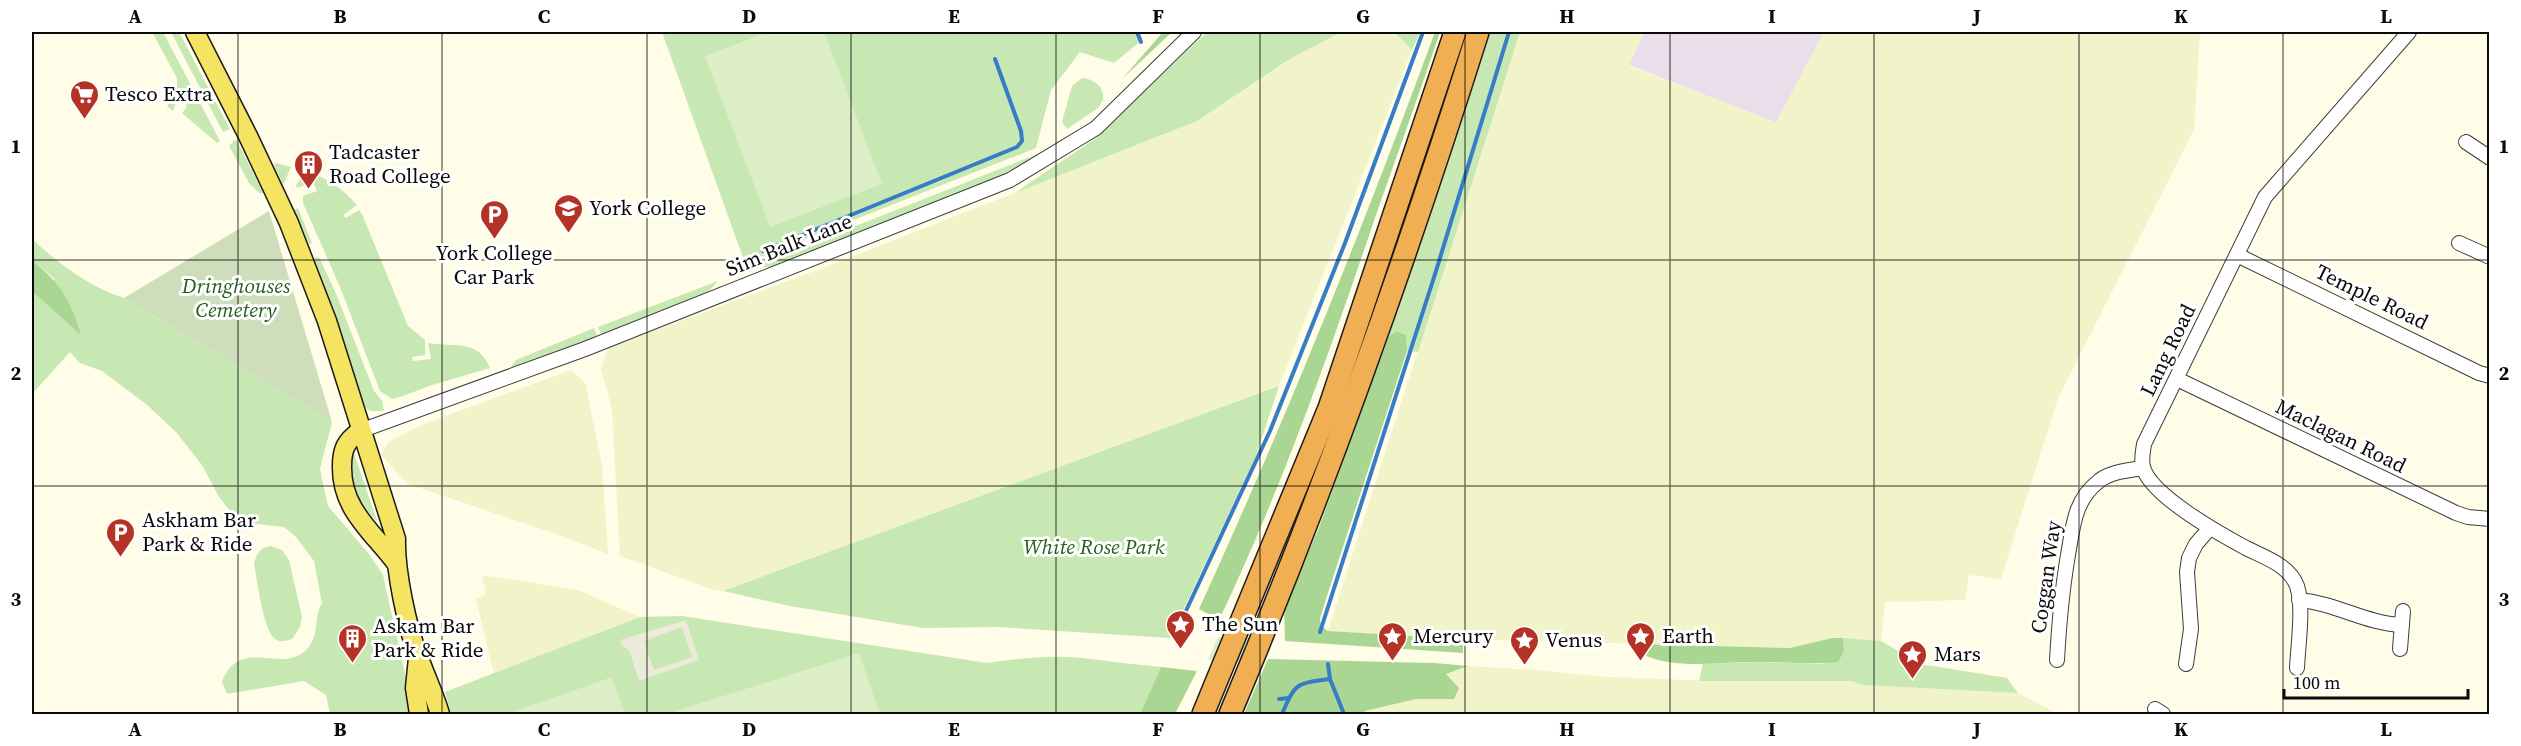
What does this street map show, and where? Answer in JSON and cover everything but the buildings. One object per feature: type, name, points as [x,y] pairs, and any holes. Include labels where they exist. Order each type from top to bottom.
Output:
[{"type":"highway","points":[[1203,714],[1329,408],[1455,32]]},
{"type":"highway","points":[[1230,714],[1268,624],[1361,380],[1428,192],[1478,32]]},
{"type":"main road","points":[[197,32],[289,223],[327,321],[360,431],[396,538],[396,563],[418,656],[432,687],[440,714]]},
{"type":"main road","points":[[360,431],[352,436],[343,450],[342,477],[345,496],[356,516],[396,563]]},
{"type":"main road","points":[[418,656],[415,688],[419,714]]},
{"type":"street","name":"Sim Balk Lane","points":[[360,431],[585,349],[1010,180],[1096,128],[1194,32]]},
{"type":"street","name":"Lang Road","points":[[2143,468],[2142,457],[2145,444],[2262,203],[2274,186],[2409,32]]},
{"type":"street","points":[[2466,142],[2490,158]]},
{"type":"street","points":[[2459,243],[2490,257]]},
{"type":"street","name":"Temple Road","points":[[2237,255],[2479,373],[2490,376]]},
{"type":"street","name":"Maclagan Road","points":[[2177,379],[2456,513],[2468,517],[2490,519]]},
{"type":"street","points":[[2143,468],[2149,480],[2159,491],[2210,528],[2279,565],[2293,579],[2300,600],[2297,669]]},
{"type":"street","name":"Coggan Way","points":[[2057,660],[2061,605],[2072,523],[2090,489],[2101,479],[2121,471],[2143,468]]},
{"type":"street","points":[[2186,664],[2191,629],[2187,572],[2189,558],[2196,544],[2210,528]]},
{"type":"street","points":[[2300,600],[2317,601],[2382,624],[2402,618],[2400,649]]},
{"type":"street","points":[[2046,604],[2061,605]]},
{"type":"shaded area","points":[[1644,32],[1824,32],[1776,123],[1629,65]]},
{"type":"shaded area","points":[[686,620],[699,660],[639,681],[629,650],[622,646],[620,640]],"holes":[[[682,627],[692,657],[654,670],[644,641]]]},
{"type":"green space","points":[[152,32],[163,32],[220,141],[217,143],[182,113],[187,107],[184,98],[178,97],[173,111],[167,106],[177,93],[177,78]]},
{"type":"green space","points":[[171,32],[179,32],[230,129],[223,132]]},
{"type":"green space","points":[[662,32],[1140,32],[1142,40],[1114,63],[1080,52],[1051,90],[1036,148],[745,263]]},
{"type":"green space","points":[[768,32],[824,32],[882,184],[770,227],[705,56]]},
{"type":"green space","points":[[1163,32],[1172,32],[1122,79]]},
{"type":"green space","points":[[1207,32],[1341,32],[1288,60],[1197,121],[1015,193],[1093,140]]},
{"type":"green space","points":[[1341,32],[1394,32],[1412,50],[1279,386],[723,591],[714,590],[620,556],[612,410],[601,369],[608,348],[831,265],[1197,121],[1288,60]]},
{"type":"green space","points":[[1394,32],[1420,32],[1412,50]]},
{"type":"green space","points":[[1435,32],[1440,32],[1323,367],[1264,520],[1219,620],[1199,609],[1323,323]]},
{"type":"green space","points":[[1490,32],[1520,32],[1418,352],[1407,351],[1406,335],[1397,331],[1389,336]]},
{"type":"green space","points":[[1520,32],[1644,32],[1629,66],[1776,122],[1824,32],[2200,32],[2194,130],[2058,398],[2001,579],[1969,575],[1965,600],[1885,602],[1881,641],[1832,638],[1790,648],[1463,639],[1328,631]]},
{"type":"green space","points":[[1082,78],[1098,84],[1103,100],[1098,108],[1067,129],[1062,122],[1072,86]]},
{"type":"green space","points":[[236,139],[263,193],[259,193],[249,183],[229,146]]},
{"type":"green space","points":[[1035,155],[1021,166],[999,177],[771,267],[752,267]]},
{"type":"green space","points":[[276,163],[291,167],[283,185],[274,165]]},
{"type":"green space","points":[[306,172],[334,184],[357,205],[343,215],[346,218],[359,210],[362,214],[408,326],[425,340],[425,355],[412,357],[413,361],[431,359],[428,343],[456,345],[479,352],[490,368],[392,399],[380,391],[340,287],[303,203],[303,196],[317,191],[313,182],[297,188],[296,185]]},
{"type":"green space","points":[[298,208],[312,243],[309,244],[294,210]]},
{"type":"green space","name":"Dringhouses Cemetery","points":[[269,211],[332,422],[124,298]]},
{"type":"green space","points":[[32,239],[52,257],[86,281],[124,298],[332,422],[320,469],[328,506],[369,554],[383,575],[414,714],[330,714],[326,695],[304,681],[227,694],[222,682],[230,668],[239,661],[250,658],[296,657],[310,645],[322,603],[314,561],[296,537],[284,527],[246,523],[231,512],[219,497],[202,465],[176,432],[146,404],[102,371],[80,363],[70,352],[32,394],[32,290],[55,279],[32,260]]},
{"type":"green space","points":[[319,257],[337,296],[374,391],[382,401],[384,411],[370,411],[361,404],[314,258]]},
{"type":"green space","points":[[32,260],[63,293],[73,311],[81,335],[32,291]]},
{"type":"green space","points":[[718,281],[707,293],[601,334],[598,327]]},
{"type":"green space","points":[[594,328],[597,336],[510,369],[516,360]]},
{"type":"green space","points":[[1397,331],[1406,335],[1407,351],[1326,599],[1320,619],[1321,626],[1328,631],[1463,639],[1463,653],[1285,641],[1284,609],[1318,530],[1389,336]]},
{"type":"green space","points":[[571,370],[585,383],[602,465],[608,554],[565,537],[408,484],[381,455],[388,442],[421,425]]},
{"type":"green space","name":"White Rose Park","points":[[1279,386],[1256,456],[1170,638],[998,627],[923,628],[790,606],[723,591]]},
{"type":"green space","points":[[354,453],[377,521],[358,499],[352,482]]},
{"type":"green space","points":[[271,546],[282,550],[289,560],[302,617],[300,627],[292,639],[285,641],[278,641],[270,633],[261,603],[254,563],[256,556],[264,548]]},
{"type":"green space","points":[[482,575],[578,590],[640,617],[494,674],[476,599],[486,594]]},
{"type":"green space","points":[[682,616],[987,663],[1026,658],[1065,657],[1161,667],[1140,714],[451,714],[445,692],[640,617]]},
{"type":"green space","points":[[1218,637],[1267,639],[1258,661],[1208,660]]},
{"type":"green space","points":[[1832,638],[1843,638],[1844,651],[1838,662],[1685,664],[1642,654],[1640,644],[1790,648]]},
{"type":"green space","points":[[1843,638],[1881,641],[1920,664],[2007,678],[2018,693],[1864,685],[1851,681],[1699,681],[1703,664],[1760,662],[1822,664],[1844,651]]},
{"type":"green space","points":[[859,653],[880,714],[677,714],[676,711]]},
{"type":"green space","points":[[1268,659],[1434,663],[1468,666],[1446,674],[1459,688],[1454,699],[1416,699],[1365,711],[1363,714],[1244,714]]},
{"type":"green space","points":[[1468,666],[1607,677],[1715,681],[1851,681],[1864,685],[2018,693],[2058,714],[1363,714],[1364,711],[1416,699],[1454,699],[1446,674]]},
{"type":"green space","points":[[1161,667],[1197,671],[1175,714],[1140,714]]},
{"type":"green space","points":[[612,677],[625,714],[513,714],[512,712]]},
{"type":"waterway","points":[[1137,32],[1141,42]]},
{"type":"waterway","points":[[1177,630],[1270,431],[1345,243],[1423,32]]},
{"type":"waterway","points":[[1320,632],[1436,271],[1509,32]]},
{"type":"waterway","points":[[763,251],[1017,147],[1022,141],[1021,131],[995,59]]},
{"type":"waterway","points":[[1328,664],[1330,679],[1344,714]]},
{"type":"waterway","points":[[1282,714],[1290,696],[1298,686],[1330,679]]},
{"type":"waterway","points":[[1279,699],[1289,698]]},
{"type":"place","name":"Tesco Extra","points":[[84,120]]},
{"type":"place","name":"Tadcaster Road College","points":[[308,190]]},
{"type":"place","name":"York College","points":[[568,234]]},
{"type":"place","name":"York College Car Park","points":[[494,240]]},
{"type":"place","name":"Askham Bar Park & Ride","points":[[121,558]]},
{"type":"place","name":"The Sun","points":[[1181,650]]},
{"type":"place","name":"Mercury","points":[[1392,662]]},
{"type":"place","name":"Earth","points":[[1641,662]]},
{"type":"place","name":"Askam Bar Park & Ride","points":[[352,664]]},
{"type":"place","name":"Venus","points":[[1524,666]]},
{"type":"place","name":"Mars","points":[[1913,680]]}]
